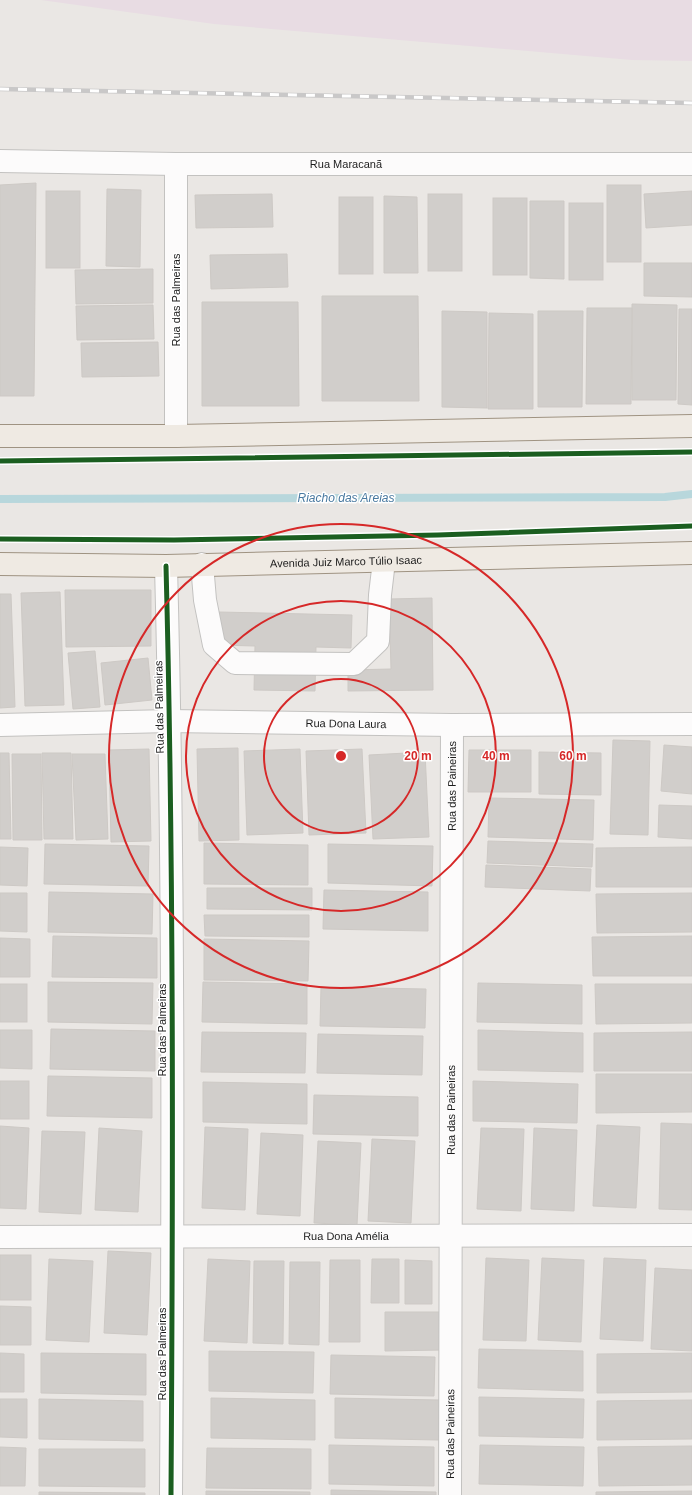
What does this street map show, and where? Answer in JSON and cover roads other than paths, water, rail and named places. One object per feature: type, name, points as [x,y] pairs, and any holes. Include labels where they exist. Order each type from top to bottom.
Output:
[{"type":"main road","points":[[0,436],[176,436],[692,426]]},
{"type":"main road","name":"Avenida Juiz Marco Túlio Isaac","points":[[0,564],[166,566],[692,553]]},
{"type":"street","name":"Rua Maracanã","points":[[0,161],[176,164],[692,164]]},
{"type":"street","name":"Rua das Palmeiras","points":[[176,164],[176,436]]},
{"type":"street","points":[[202,564],[205,600],[214,645],[235,663],[354,664],[378,641],[380,595],[384,560]]},
{"type":"street","name":"Rua das Palmeiras","points":[[166,566],[170,721],[173,1236],[171,1495]]},
{"type":"street","name":"Rua Dona Laura","points":[[0,725],[170,721],[452,725],[692,724]]},
{"type":"street","name":"Rua das Paineiras","points":[[450,1495],[452,1236],[452,725]]},
{"type":"street","name":"Rua Dona Amélia","points":[[0,1237],[692,1235]]},
{"type":"waterway","name":"Riacho das Areias","points":[[0,499],[665,497],[692,494]]},
{"type":"railway","points":[[0,89],[692,103]]}]
